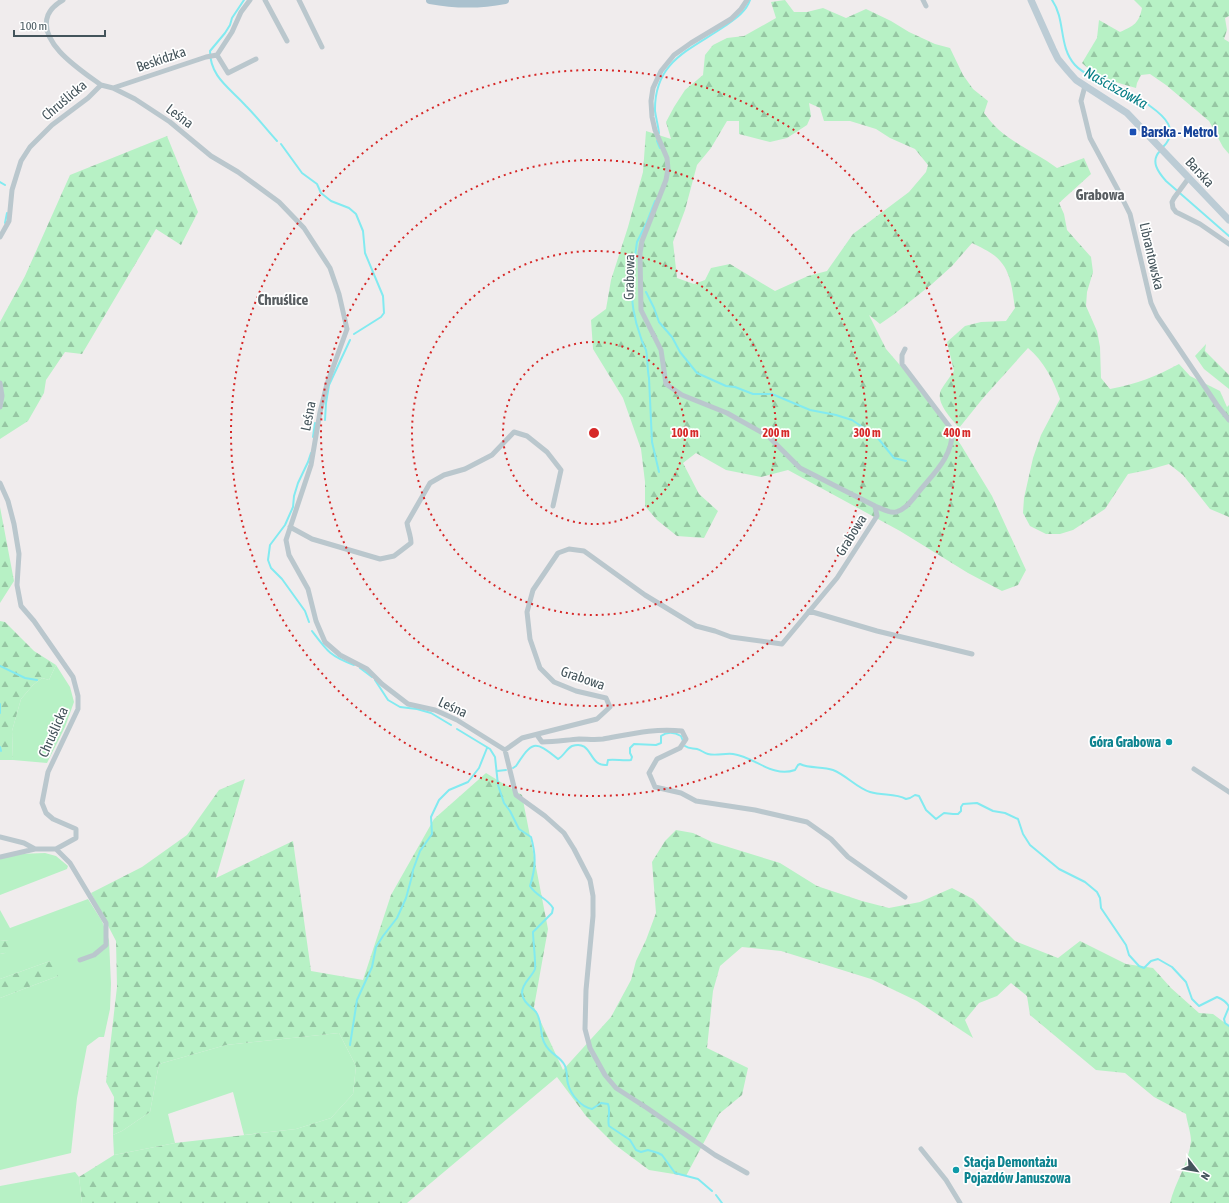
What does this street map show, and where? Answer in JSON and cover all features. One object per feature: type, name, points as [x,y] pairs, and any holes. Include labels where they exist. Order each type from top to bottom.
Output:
[{"type":"main road","points":[[430,0],[463,5],[506,0]]},
{"type":"street","name":"Chruślicka","points":[[0,237],[9,221],[12,190],[21,161],[30,147],[52,125],[88,98],[100,85],[63,55],[51,39],[47,27],[47,21],[53,8],[63,0]]},
{"type":"street","points":[[250,0],[241,12],[232,32],[215,55],[228,73],[256,59]]},
{"type":"street","points":[[265,0],[287,41]]},
{"type":"street","points":[[299,0],[322,47]]},
{"type":"street","name":"Grabowa","points":[[508,748],[522,738],[597,719],[610,707],[606,698],[576,691],[554,682],[540,668],[530,639],[527,612],[533,590],[558,553],[569,549],[584,551],[644,595],[696,626],[716,631],[731,637],[782,644],[837,578],[877,516],[875,506],[800,468],[768,436],[727,413],[682,395],[666,384],[661,350],[641,310],[640,253],[642,241],[666,180],[668,169],[667,158],[655,130],[652,117],[651,101],[653,88],[661,71],[674,56],[691,43],[731,19],[741,9],[746,0]]},
{"type":"street","points":[[923,0],[926,6]]},
{"type":"street","name":"Barska","points":[[1031,0],[1058,58],[1076,80],[1127,113],[1188,179],[1229,220]]},
{"type":"street","name":"Beskidzka","points":[[113,88],[215,55]]},
{"type":"street","name":"Leśna","points":[[100,85],[113,88],[135,99],[170,122],[211,156],[238,172],[279,202],[304,228],[330,268],[339,294],[347,329],[327,384],[320,412],[311,465],[286,540],[289,555],[308,589],[316,621],[325,642],[340,655],[367,669],[382,684],[408,704],[435,710],[457,720],[508,748]]},
{"type":"street","name":"Librantowska","points":[[1086,86],[1081,101],[1085,122],[1090,138],[1130,214],[1151,303],[1157,316],[1217,405],[1229,420]]},
{"type":"street","points":[[1188,179],[1174,198],[1172,202],[1173,208],[1176,212],[1200,224],[1229,244]]},
{"type":"street","points":[[875,506],[896,512],[909,504],[939,468],[951,445],[952,430],[902,364],[902,355],[905,349]]},
{"type":"street","points":[[0,383],[2,396],[0,407]]},
{"type":"street","points":[[290,527],[312,539],[380,559],[394,556],[411,543],[411,536],[407,523],[430,483],[444,475],[465,469],[492,455],[514,432],[528,436],[546,452],[561,470],[553,506]]},
{"type":"street","name":"Chruślicka","points":[[0,483],[8,501],[14,524],[19,554],[17,585],[21,606],[34,621],[73,678],[78,696],[78,709],[48,772],[42,803],[46,813],[53,819],[76,829],[76,838],[56,849],[35,849],[24,843],[0,837]]},
{"type":"street","points":[[809,612],[877,631],[972,654]]},
{"type":"street","points":[[537,735],[542,742],[559,742],[601,739],[634,732],[665,729],[682,731],[686,739],[680,748],[658,759],[649,773],[655,787],[681,793],[696,801],[755,810],[807,822],[831,839],[848,857],[905,897]]},
{"type":"street","points":[[508,748],[516,794],[545,816],[564,834],[574,849],[590,880],[593,896],[593,916],[586,990],[586,1029],[590,1048],[605,1076],[616,1088],[715,1156],[747,1173]]},
{"type":"street","points":[[1194,769],[1229,792]]},
{"type":"street","points":[[0,857],[35,849]]},
{"type":"street","points":[[56,849],[70,863],[106,922],[106,945],[94,955],[80,960]]},
{"type":"street","points":[[921,1149],[946,1180],[960,1203]]},
{"type":"green space","points":[[785,0],[794,12],[807,12],[823,8],[846,18],[866,9],[891,21],[909,32],[935,44],[950,48],[963,75],[973,89],[988,101],[984,113],[999,130],[1057,168],[1084,158],[1091,174],[1059,203],[1064,214],[1067,230],[1091,257],[1093,272],[1087,292],[1086,306],[1097,331],[1100,347],[1101,378],[1110,389],[1146,380],[1179,364],[1190,376],[1220,391],[1227,407],[1229,405],[1229,517],[1210,509],[1183,475],[1169,464],[1128,474],[1105,509],[1073,530],[1060,534],[1046,534],[1030,526],[1023,513],[1024,498],[1033,458],[1041,435],[1060,399],[1055,385],[1038,358],[1028,348],[984,397],[959,428],[945,410],[940,400],[941,390],[954,371],[947,342],[965,326],[981,322],[1006,321],[1015,308],[1008,273],[993,254],[972,243],[952,266],[893,315],[880,324],[869,315],[886,349],[930,400],[961,445],[992,496],[1026,570],[1018,585],[1002,591],[968,573],[900,531],[788,470],[761,477],[726,470],[696,453],[683,463],[699,494],[718,511],[704,538],[677,536],[657,520],[645,506],[645,482],[641,449],[623,398],[593,349],[591,320],[606,309],[611,280],[628,227],[643,172],[646,131],[671,139],[666,122],[685,90],[703,75],[705,55],[713,45],[727,38],[744,36],[776,18],[771,2]],"holes":[[[809,103],[820,108],[824,121],[850,121],[876,129],[890,138],[915,149],[928,165],[926,172],[909,192],[853,234],[827,271],[808,276],[775,291],[730,264],[711,268],[705,280],[694,284],[677,278],[673,242],[685,210],[697,165],[711,148],[727,121],[739,121],[739,134],[770,142],[787,138],[807,125],[811,116]]]},
{"type":"green space","points":[[1134,0],[1229,0],[1229,16],[1225,18],[1227,30],[1224,39],[1229,42],[1229,154],[1223,147],[1209,121],[1166,85],[1150,74],[1141,75],[1136,88],[1100,76],[1082,63],[1097,38],[1099,20],[1120,32],[1129,28],[1137,21],[1142,8]]},
{"type":"green space","points":[[167,136],[198,212],[181,245],[156,229],[82,354],[65,352],[46,380],[44,393],[28,421],[0,439],[0,322],[25,276],[70,175]]},
{"type":"green space","points":[[1206,344],[1205,351],[1229,375],[1229,389],[1204,369],[1195,356]]},
{"type":"green space","points":[[0,507],[14,581],[0,603]]},
{"type":"green space","points":[[0,621],[5,622],[34,651],[56,665],[49,680],[42,678],[33,685],[21,699],[12,731],[13,760],[0,760]]},
{"type":"green space","points":[[56,665],[70,687],[74,702],[65,727],[47,763],[13,760],[12,731],[21,699],[33,685],[42,678],[49,680]]},
{"type":"green space","points":[[486,773],[522,795],[548,929],[534,1007],[563,1070],[611,1017],[631,980],[636,961],[656,913],[652,862],[665,841],[676,830],[693,833],[712,842],[780,863],[817,886],[889,908],[920,902],[952,888],[973,899],[1015,941],[1058,958],[1080,941],[1126,964],[1153,968],[1171,988],[1199,1013],[1213,1014],[1229,1026],[1229,1203],[1170,1203],[1190,1149],[1191,1138],[1186,1114],[1154,1097],[1125,1073],[1096,1070],[1030,1015],[1027,996],[1011,983],[997,996],[979,1003],[965,1020],[973,1038],[917,1001],[871,979],[781,951],[742,947],[720,966],[713,991],[707,1048],[748,1068],[742,1095],[719,1114],[686,1176],[649,1170],[614,1144],[586,1116],[557,1077],[407,1203],[82,1203],[79,1177],[114,1155],[175,1143],[296,1129],[331,1118],[353,1094],[356,1066],[339,1033],[226,1045],[159,1064],[150,1112],[122,1131],[113,1135],[114,1097],[106,1082],[117,987],[116,941],[91,893],[142,867],[187,835],[219,790],[245,779],[216,878],[293,841],[311,971],[363,980],[391,895],[434,819]]},
{"type":"green space","points":[[45,853],[56,856],[68,866],[67,869],[0,895],[0,859],[18,854]]},
{"type":"green space","points":[[88,899],[102,921],[109,940],[111,984],[110,1009],[104,1037],[99,1037],[87,1046],[77,1098],[71,1153],[0,1170],[0,998],[58,976],[50,961],[0,979],[0,954],[5,953],[9,941],[0,940],[0,910],[10,928]]},
{"type":"green space","points":[[0,940],[9,941],[12,948],[5,953],[0,954]]},
{"type":"green space","points":[[50,961],[56,966],[58,976],[0,998],[0,979]]},
{"type":"green space","points":[[339,1033],[356,1066],[353,1094],[331,1118],[296,1129],[244,1135],[233,1092],[168,1114],[175,1143],[114,1155],[113,1135],[122,1131],[150,1112],[159,1064],[226,1045]]},
{"type":"green space","points":[[75,1172],[79,1177],[82,1203],[0,1203],[0,1186]]},
{"type":"waterway","points":[[244,0],[232,18],[225,33],[210,51],[211,60],[213,68],[222,82],[250,110],[277,141]]},
{"type":"waterway","points":[[659,133],[655,111],[656,94],[667,68],[687,50],[736,18],[743,12],[750,0]]},
{"type":"waterway","name":"Naściszówka","points":[[1052,0],[1059,16],[1066,50],[1075,65],[1087,74],[1135,95],[1160,114],[1165,119],[1170,129],[1168,141],[1163,147]]},
{"type":"waterway","points":[[657,141],[660,148]]},
{"type":"waterway","points":[[281,144],[302,173],[317,184],[321,193],[331,201],[349,208],[356,214],[363,231],[365,253],[383,296],[384,313],[381,317],[354,334]]},
{"type":"waterway","name":"Naściszówka","points":[[1160,151],[1157,155],[1155,163],[1163,178],[1229,236]]},
{"type":"waterway","points":[[0,182],[5,185]]},
{"type":"waterway","points":[[655,201],[637,242],[633,271],[634,280],[632,302],[639,332],[647,353],[652,442],[659,472]]},
{"type":"waterway","points":[[5,223],[7,213]]},
{"type":"waterway","points":[[646,292],[659,322],[672,337],[680,352],[697,373],[726,386],[735,387],[753,394],[772,394],[810,410],[852,420],[877,437],[894,458],[906,461]]},
{"type":"waterway","points":[[325,420],[329,385],[350,340]]},
{"type":"waterway","points":[[313,437],[315,423]]},
{"type":"waterway","points":[[309,622],[305,611],[282,579],[271,568],[268,560],[270,545],[285,525],[293,507],[294,496],[298,483],[311,453]]},
{"type":"waterway","points":[[312,631],[334,656],[354,665]]},
{"type":"waterway","points":[[0,666],[25,678],[37,680]]},
{"type":"waterway","points":[[360,668],[372,677]]},
{"type":"waterway","points":[[375,680],[388,700],[400,707],[417,709],[431,713],[451,725]]},
{"type":"waterway","points":[[0,704],[0,713]]},
{"type":"waterway","points":[[457,729],[490,749],[495,757],[498,785],[504,803],[519,829],[531,837],[535,861],[530,886],[553,908],[552,913],[533,932],[535,969],[525,983],[522,993],[526,1002],[538,1016],[543,1040],[547,1047],[562,1061],[565,1066],[571,1092],[580,1103],[588,1108],[592,1109],[601,1103],[608,1104],[609,1126],[630,1140],[636,1150],[641,1152],[648,1150],[662,1155],[675,1173],[698,1179],[712,1191]]},
{"type":"waterway","points":[[513,768],[526,752],[534,746],[544,748],[558,759],[570,747],[579,745],[584,746],[596,762],[607,765],[608,760],[631,760],[632,757],[630,748],[634,744],[656,745],[661,743],[661,736],[666,733],[673,733],[681,736],[683,741]]},
{"type":"waterway","points":[[685,746],[698,749],[708,754],[733,754],[741,756],[779,771],[787,772],[795,770],[800,764],[833,770],[870,792],[898,796],[906,799],[915,795],[919,796],[926,810],[936,819],[944,813],[958,814],[961,811],[963,804],[977,803],[993,811],[1005,813],[1018,819],[1023,834],[1030,845],[1059,869],[1085,882],[1097,892],[1100,898],[1101,908],[1126,945],[1129,955],[1139,966],[1144,968],[1151,961],[1158,959],[1172,967],[1186,982],[1192,999],[1199,1006],[1217,997],[1222,1000],[1229,1007],[1224,1019],[1225,1023],[1229,1026]]},
{"type":"waterway","points":[[0,747],[1,751]]},
{"type":"waterway","points":[[350,1045],[357,1000],[372,967],[376,947],[397,918],[406,898],[413,870],[420,851],[432,834],[431,817],[439,800],[449,790],[468,782],[479,768],[487,748]]},
{"type":"waterway","points":[[497,771],[506,770]]},
{"type":"waterway","points":[[716,1195],[722,1203]]},
{"type":"place","name":"Barska - Metrol","points":[[1133,132]]},
{"type":"place","name":"Góra Grabowa","points":[[1169,742]]},
{"type":"place","name":"Stacja Demontażu Pojazdów Januszowa","points":[[956,1170]]},
{"type":"district","name":"Grabowa","points":[[1100,195]]},
{"type":"district","name":"Chruślice","points":[[283,300]]}]
